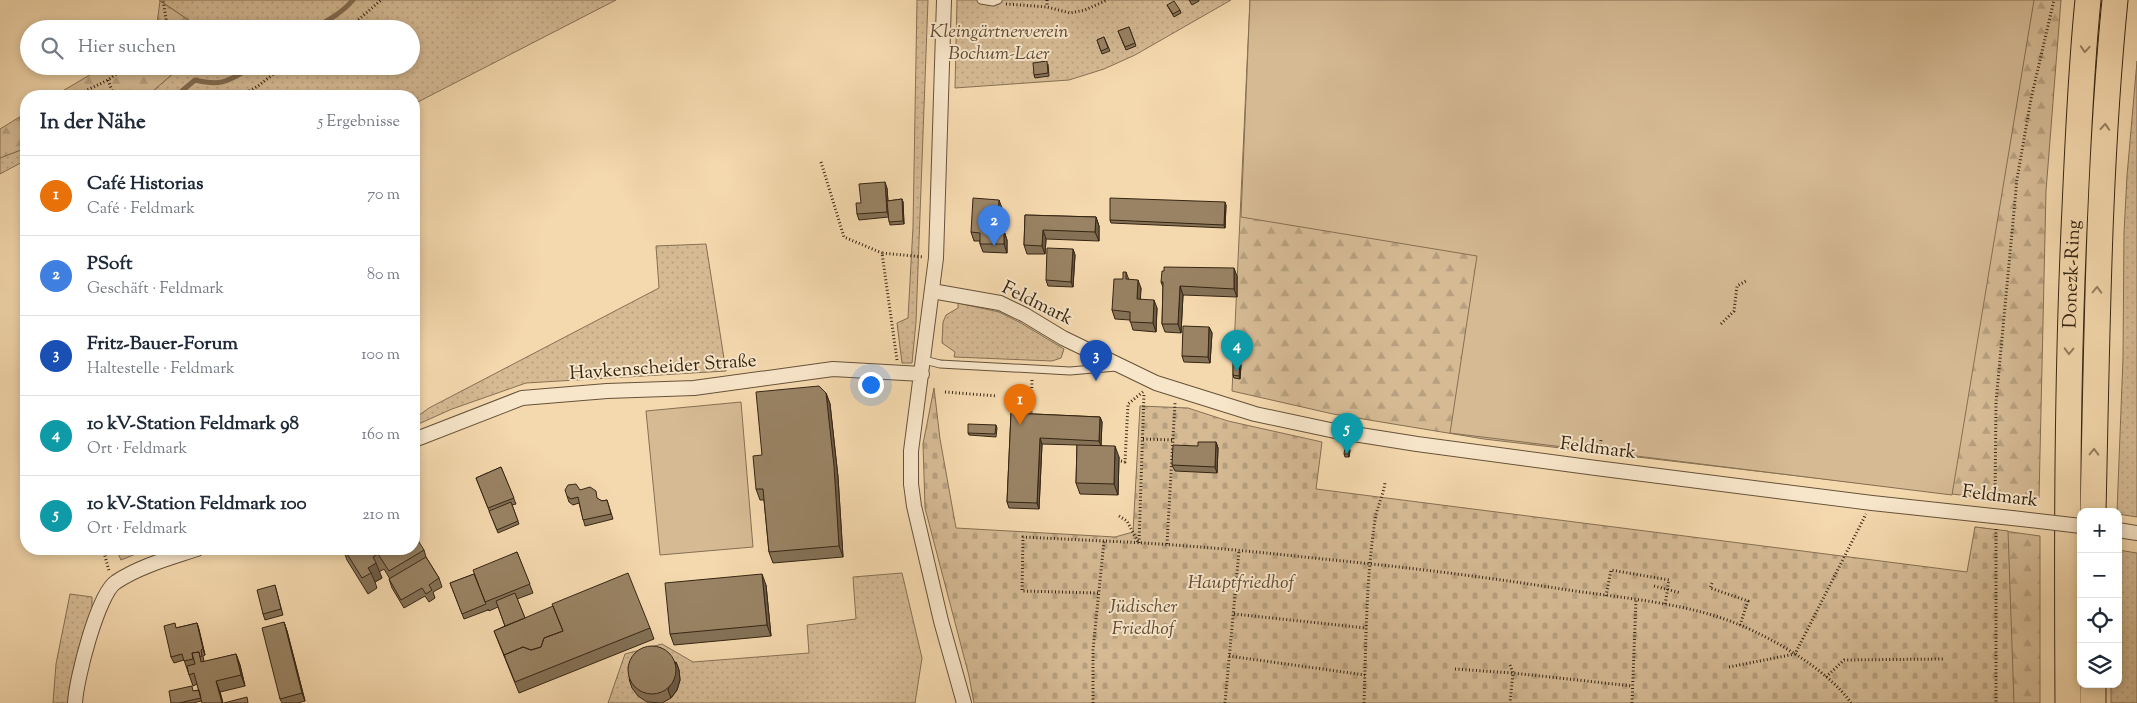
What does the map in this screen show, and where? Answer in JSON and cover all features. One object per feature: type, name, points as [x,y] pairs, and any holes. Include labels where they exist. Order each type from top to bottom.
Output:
[{"type":"highway","name":"Donezk-Ring","points":[[2068,703],[2067,548],[2070,318],[2078,143],[2088,0]]},
{"type":"highway","name":"Donezk-Ring","points":[[2093,508],[2096,333],[2102,167],[2115,0]]},
{"type":"highway","points":[[2093,688],[2093,703]]},
{"type":"street","points":[[944,0],[936,258],[911,451],[911,484],[914,506],[940,621],[964,703]]},
{"type":"street","name":"Feldmark","points":[[932,291],[1000,303],[1119,367],[1176,390],[1255,414],[1335,431],[1417,444],[1872,503],[1996,515],[2077,526]]},
{"type":"street","name":"Havkenscheider Straße","points":[[420,438],[522,398],[607,390],[694,388],[833,369],[922,374]]},
{"type":"street","points":[[2122,531],[2137,533]]},
{"type":"street","points":[[75,703],[90,638],[101,604],[112,585],[149,565],[179,555]]},
{"type":"lane","points":[[981,0],[996,1]]},
{"type":"lane","name":"Feldmark","points":[[924,360],[940,364],[1070,371],[1119,367]]},
{"type":"path","points":[[164,0],[166,20]]},
{"type":"path","points":[[359,20],[382,0]]},
{"type":"path","points":[[1046,0],[1047,7]]},
{"type":"path","points":[[996,1],[1011,5],[1047,7],[1070,13],[1085,10],[1107,0]]},
{"type":"path","points":[[1996,703],[1996,402],[2017,179],[2031,99],[2054,0]]},
{"type":"path","points":[[87,90],[115,75]]},
{"type":"path","points":[[251,90],[272,75]]},
{"type":"path","points":[[108,80],[112,90]]},
{"type":"path","points":[[821,162],[844,237],[882,253],[936,258]]},
{"type":"path","points":[[882,253],[899,373]]},
{"type":"path","points":[[1722,324],[1734,311],[1737,286],[1746,281]]},
{"type":"path","points":[[1031,419],[1032,380]]},
{"type":"path","points":[[1121,462],[1125,462],[1128,404],[1156,383]]},
{"type":"path","points":[[1167,544],[1176,390]]},
{"type":"path","points":[[1139,542],[1144,391]]},
{"type":"path","points":[[945,392],[997,396]]},
{"type":"path","points":[[1143,439],[1173,440]]},
{"type":"path","points":[[1364,703],[1369,564],[1375,517],[1383,496],[1385,483]]},
{"type":"path","points":[[1795,654],[1872,503]]},
{"type":"path","points":[[1120,516],[1126,521],[1139,542]]},
{"type":"path","points":[[1098,593],[1022,591],[1023,537],[1167,544],[1369,564],[1525,583],[1665,605],[1740,625],[1795,654],[1826,677],[1851,703]]},
{"type":"path","points":[[1093,703],[1093,650],[1104,541]]},
{"type":"path","points":[[1225,703],[1239,551]]},
{"type":"path","points":[[105,555],[112,585]]},
{"type":"path","points":[[1606,596],[1611,570],[1669,580],[1665,605]]},
{"type":"path","points":[[1712,583],[1710,588],[1748,601],[1740,625]]},
{"type":"path","points":[[1654,586],[1681,593]]},
{"type":"path","points":[[1632,703],[1636,600]]},
{"type":"path","points":[[1234,614],[1366,628]]},
{"type":"path","points":[[1729,667],[1795,654]]},
{"type":"path","points":[[1229,656],[1365,675]]},
{"type":"path","points":[[1826,677],[1844,660],[1944,659]]},
{"type":"path","points":[[1510,666],[1513,672],[1510,703]]},
{"type":"path","points":[[1455,669],[1513,672],[1632,686]]},
{"type":"green space","points":[[159,0],[616,0],[420,101],[420,90],[154,90],[172,75],[420,75],[420,20],[189,20]]},
{"type":"green space","points":[[917,0],[928,0],[916,322],[912,363],[902,363],[897,323],[908,318],[913,227]]},
{"type":"green space","name":"Kleingärtnerverein Bochum-Laer","points":[[957,0],[1231,0],[1135,55],[1104,69],[1069,80],[955,88]]},
{"type":"green space","points":[[1250,0],[2061,0],[2046,191],[2039,498],[2020,502],[1484,439],[1333,414],[1232,391]]},
{"type":"green space","points":[[1250,0],[2034,0],[1952,495],[1450,433],[1477,256],[1241,217]]},
{"type":"green space","points":[[160,1],[188,20],[157,20]]},
{"type":"green space","points":[[2137,61],[2137,517],[2122,515],[2122,508],[2117,508],[2127,176]]},
{"type":"green space","points":[[90,75],[172,75],[154,90],[64,90]]},
{"type":"green space","points":[[20,117],[20,150],[0,158],[0,129]]},
{"type":"green space","points":[[20,150],[20,163],[0,174],[0,158]]},
{"type":"green space","points":[[706,244],[726,371],[526,383],[452,409],[420,423],[420,415],[429,408],[659,288],[656,246]]},
{"type":"green space","points":[[958,303],[999,312],[1021,323],[1064,349],[1061,358],[1052,361],[954,357],[955,352],[942,343],[943,322],[946,315],[958,308]]},
{"type":"green space","name":"Hauptfriedhof","points":[[934,388],[940,439],[956,528],[1115,537],[1133,532],[1140,406],[1188,408],[1228,421],[1322,442],[1316,489],[1967,572],[1975,527],[2008,531],[2014,703],[974,703],[969,676],[925,508],[923,444]]},
{"type":"green space","points":[[741,402],[753,547],[660,555],[646,411]]},
{"type":"green space","points":[[1975,527],[2040,536],[2040,703],[1969,703]]},
{"type":"green space","points":[[2122,551],[2137,553],[2137,703],[2111,703],[2111,688],[2122,688]]},
{"type":"green space","points":[[119,555],[133,555],[121,560]]},
{"type":"green space","points":[[902,573],[922,658],[915,703],[608,703],[625,654],[662,644],[693,662],[809,653],[807,625],[856,619],[853,577]]},
{"type":"green space","points":[[70,594],[92,597],[92,612],[69,703],[53,703],[56,664]]},
{"type":"building","points":[[1174,1],[1180,10],[1173,14],[1167,5]]},
{"type":"building","points":[[1129,27],[1135,43],[1125,47],[1118,31]]},
{"type":"building","points":[[1104,37],[1108,48],[1101,51],[1097,40]]},
{"type":"building","points":[[1047,61],[1048,73],[1034,75],[1033,63]]},
{"type":"building","points":[[885,182],[887,212],[857,214],[856,203],[861,203],[859,184]]},
{"type":"building","points":[[973,198],[999,200],[997,231],[1004,231],[1004,244],[980,244],[980,233],[971,232]]},
{"type":"building","points":[[1110,198],[1225,202],[1224,225],[1110,220]]},
{"type":"building","points":[[902,199],[903,221],[889,222],[887,201]]},
{"type":"building","points":[[1025,215],[1096,217],[1095,232],[1043,230],[1042,246],[1024,245]]},
{"type":"building","points":[[1047,248],[1073,249],[1071,282],[1046,280]]},
{"type":"building","points":[[1164,267],[1234,268],[1234,289],[1180,286],[1178,324],[1162,324],[1163,282],[1161,282]]},
{"type":"building","points":[[1123,272],[1126,272],[1126,279],[1138,280],[1137,299],[1154,300],[1153,323],[1130,322],[1130,312],[1112,310],[1114,279],[1123,279]]},
{"type":"building","points":[[1183,326],[1209,327],[1208,357],[1182,356]]},
{"type":"building","points":[[1233,361],[1240,362],[1239,376],[1233,375]]},
{"type":"building","points":[[819,386],[826,393],[834,466],[839,546],[769,552],[763,489],[756,489],[753,456],[762,455],[756,392]]},
{"type":"building","points":[[1011,413],[1100,417],[1099,441],[1040,438],[1037,503],[1007,502]]},
{"type":"building","points":[[968,424],[996,425],[995,434],[968,433]]},
{"type":"building","points":[[1198,442],[1216,442],[1215,467],[1172,465],[1173,445],[1198,446]]},
{"type":"building","points":[[1077,445],[1115,446],[1114,484],[1076,483]]},
{"type":"building","points":[[1345,447],[1349,448],[1348,454],[1344,454]]},
{"type":"building","points":[[501,467],[514,498],[488,508],[476,478]]},
{"type":"building","points":[[576,484],[580,490],[590,487],[596,491],[597,498],[602,501],[607,500],[611,514],[583,520],[578,497],[571,499],[567,496],[565,490],[568,485]]},
{"type":"building","points":[[511,502],[518,521],[497,530],[489,511]]},
{"type":"building","points":[[420,544],[424,550],[420,552]]},
{"type":"building","points":[[517,552],[530,584],[485,602],[473,570]]},
{"type":"building","points":[[348,555],[376,555],[373,557],[376,563],[368,568],[371,573],[362,578]]},
{"type":"building","points":[[379,555],[416,555],[389,571]]},
{"type":"building","points":[[426,557],[439,578],[429,585],[432,590],[426,594],[422,588],[401,600],[389,579]]},
{"type":"building","points":[[628,573],[650,628],[515,682],[504,655],[523,647],[531,650],[541,647],[544,638],[563,631],[552,604]]},
{"type":"building","points":[[474,574],[486,604],[462,614],[450,583]]},
{"type":"building","points":[[762,574],[767,625],[670,634],[665,583]]},
{"type":"building","points":[[275,585],[281,609],[263,614],[257,590]]},
{"type":"building","points":[[515,593],[525,618],[505,626],[496,601]]},
{"type":"building","points":[[553,606],[563,631],[544,638],[541,647],[531,650],[523,647],[504,655],[494,631]]},
{"type":"building","points":[[284,622],[302,693],[280,699],[262,628]]},
{"type":"building","points":[[175,623],[176,628],[197,623],[203,649],[201,650],[202,656],[200,657],[199,652],[192,653],[193,659],[184,661],[182,654],[171,657],[164,626]]},
{"type":"building","points":[[647,646],[657,646],[669,653],[676,665],[676,675],[669,687],[657,694],[647,694],[639,690],[632,683],[628,675],[628,665],[632,657],[639,650]]},
{"type":"building","points":[[199,652],[201,662],[236,654],[241,675],[216,681],[222,703],[202,703],[194,673],[189,675],[187,666],[195,664],[192,653]]},
{"type":"building","points":[[192,686],[193,691],[199,690],[201,698],[171,703],[169,691]]},
{"type":"building","points":[[247,697],[248,703],[224,703]]},
{"type":"waterway","points":[[329,20],[353,0]]},
{"type":"waterway","points":[[183,90],[195,80],[213,83],[226,81],[238,75]]},
{"type":"place","name":"PSoft","points":[[994,246]]},
{"type":"place","name":"10 kV-Station Feldmark 98","points":[[1237,371]]},
{"type":"place","name":"Fritz-Bauer-Forum","points":[[1096,381]]},
{"type":"place","name":"Café Historias","points":[[1020,425]]},
{"type":"place","name":"10 kV-Station Feldmark 100","points":[[1347,454]]},
{"type":"park label","name":"Jüdischer Friedhof","points":[[1143,618]]}]
